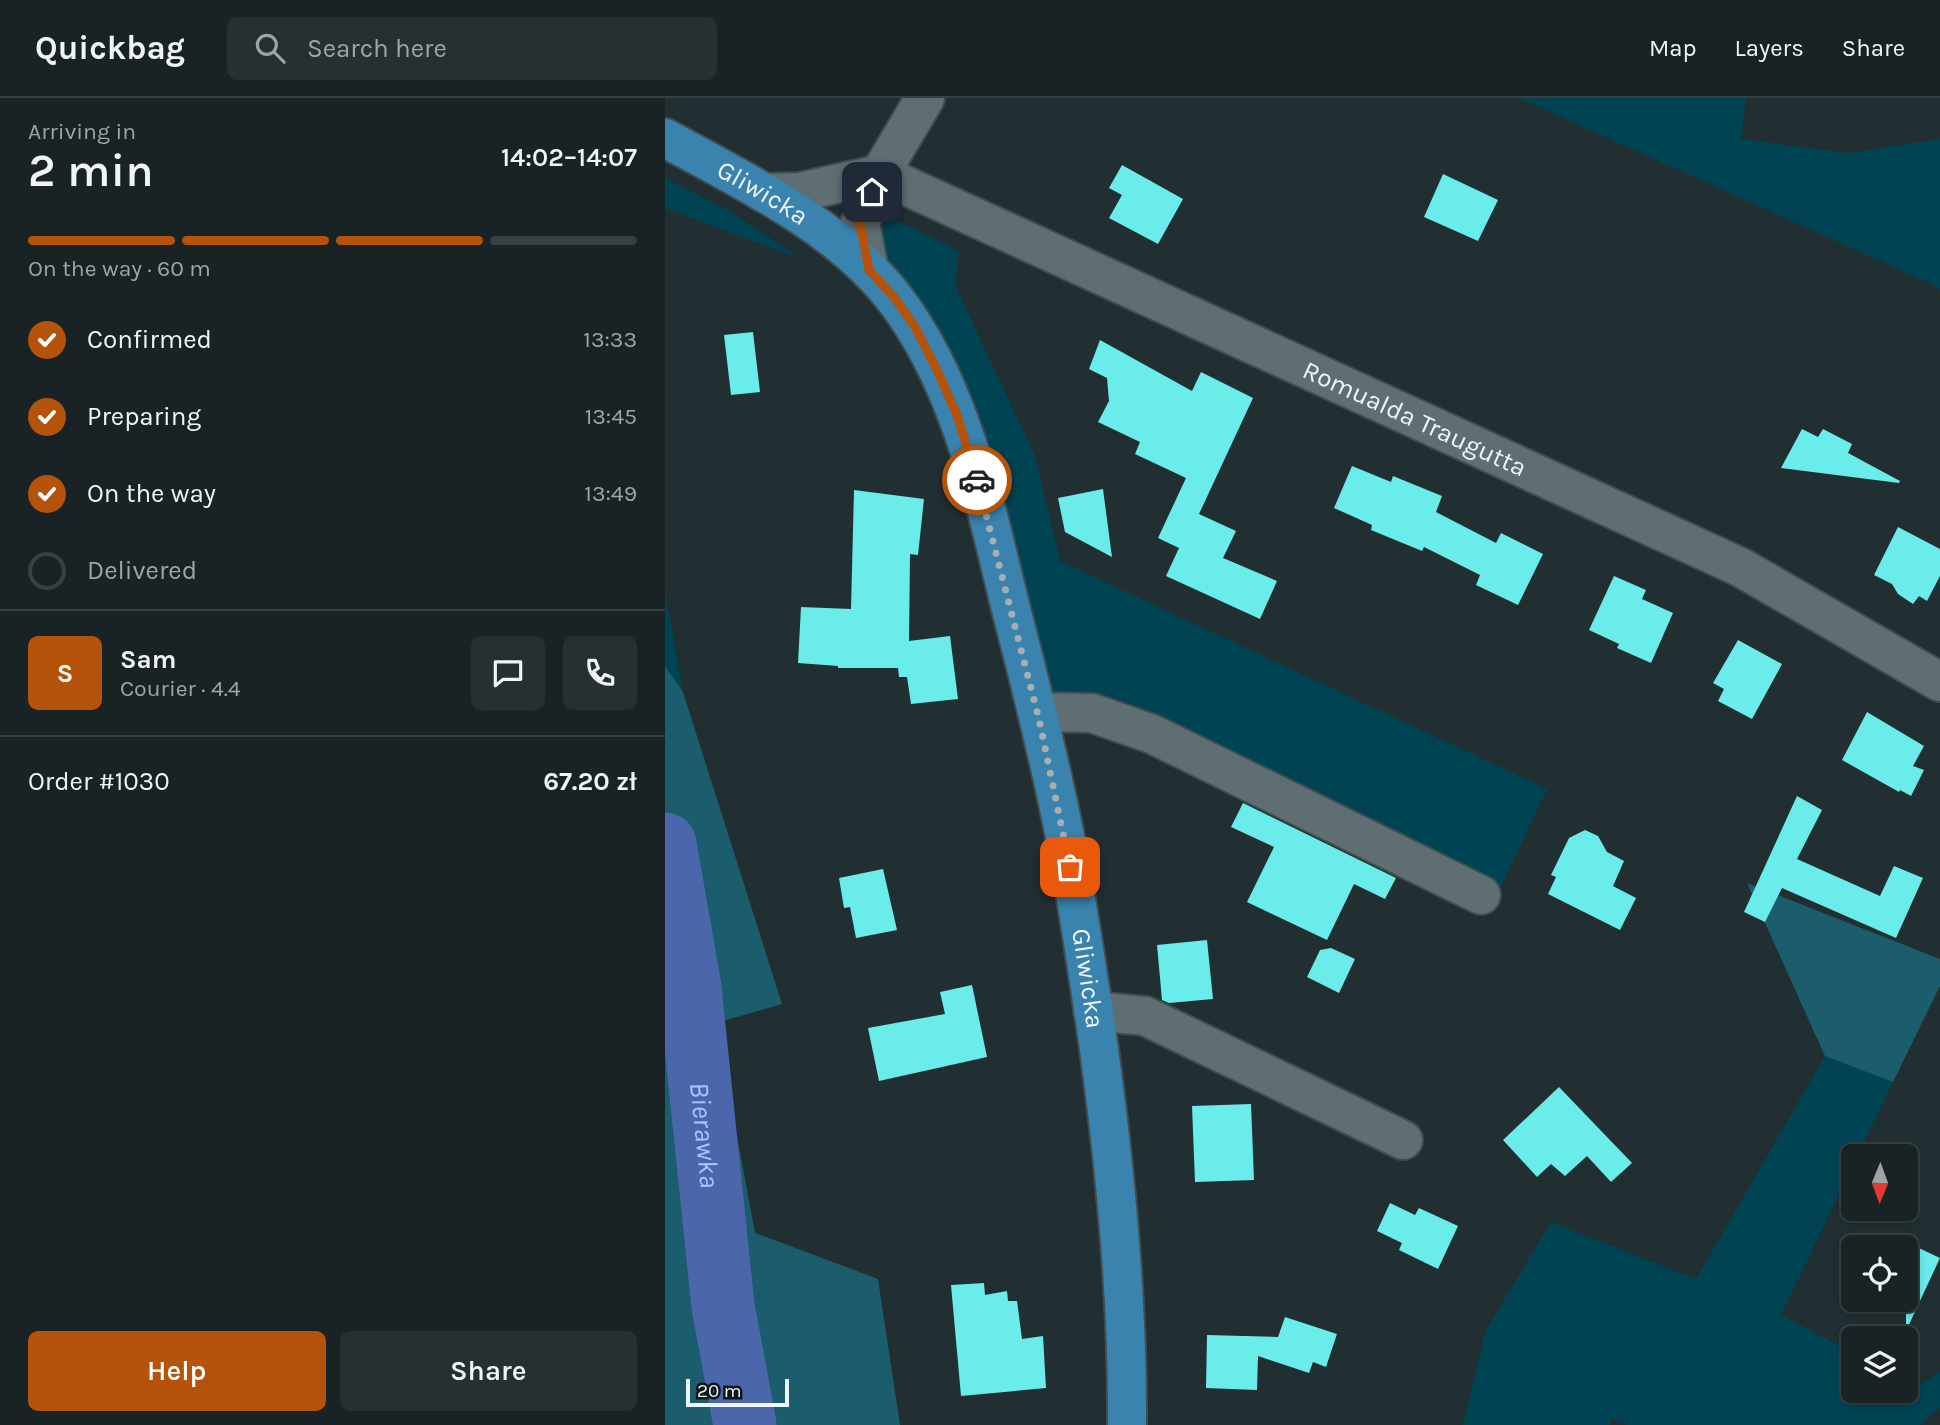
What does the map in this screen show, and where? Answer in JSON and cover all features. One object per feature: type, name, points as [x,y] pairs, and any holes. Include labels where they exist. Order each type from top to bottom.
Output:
[{"type":"main road","name":"Gliwicka","points":[[665,138],[764,192],[820,230],[869,270],[894,297],[915,327],[957,415],[985,507],[1038,712],[1066,841],[1109,1121],[1121,1252],[1127,1425]]},
{"type":"street","points":[[869,270],[860,223],[880,174],[925,98]]},
{"type":"street","points":[[764,192],[800,192],[880,174]]},
{"type":"street","name":"Romualda Traugutta","points":[[880,174],[1740,567],[1940,682]]},
{"type":"street","points":[[1038,712],[1092,713],[1152,734],[1481,895]]},
{"type":"street","points":[[1093,1010],[1145,1016],[1403,1140]]},
{"type":"shaded area","points":[[1519,98],[1746,98],[1741,139],[1849,153],[1940,139],[1940,295],[1938,287]]},
{"type":"shaded area","points":[[665,178],[731,212],[801,259],[665,208]]},
{"type":"shaded area","points":[[896,220],[959,251],[955,285],[1035,456],[1060,561],[1547,789],[1494,901],[1121,734],[1060,727],[923,309],[881,252],[879,234],[884,223]]},
{"type":"shaded area","points":[[665,591],[683,692],[665,666]]},
{"type":"shaded area","points":[[665,666],[683,692],[782,1004],[716,1023],[755,1233],[878,1279],[900,1425],[665,1425]]},
{"type":"shaded area","points":[[1747,883],[1940,959],[1940,986],[1893,1082],[1825,1056]]},
{"type":"shaded area","points":[[1825,1056],[1893,1082],[1863,1144],[1841,1144],[1841,1190],[1781,1315],[1841,1347],[1841,1403],[1918,1403],[1918,1385],[1940,1372],[1940,1408],[1920,1425],[1627,1425],[1612,1419],[1609,1425],[1463,1425],[1485,1332],[1551,1222],[1696,1279]]},
{"type":"building","points":[[1122,165],[1183,199],[1158,244],[1109,218],[1122,195],[1109,188]]},
{"type":"building","points":[[1443,174],[1498,200],[1478,241],[1424,217]]},
{"type":"building","points":[[753,332],[760,392],[731,395],[724,335]]},
{"type":"building","points":[[1100,340],[1192,391],[1201,372],[1253,398],[1199,514],[1236,531],[1223,558],[1277,581],[1260,619],[1166,576],[1179,548],[1158,538],[1186,478],[1135,454],[1140,442],[1098,422],[1109,401],[1107,378],[1089,369]]},
{"type":"building","points":[[1802,429],[1818,437],[1823,429],[1852,444],[1848,453],[1900,481],[1899,483],[1781,468]]},
{"type":"building","points":[[1352,466],[1391,482],[1393,476],[1442,496],[1436,512],[1496,543],[1501,533],[1543,554],[1518,605],[1476,585],[1480,575],[1424,547],[1422,551],[1371,530],[1372,525],[1334,508]]},
{"type":"building","points":[[1103,489],[1112,557],[1065,532],[1058,498]]},
{"type":"building","points":[[854,490],[924,499],[918,555],[910,554],[909,641],[950,636],[958,699],[911,704],[907,677],[899,677],[898,668],[838,668],[798,663],[801,607],[851,609]]},
{"type":"building","points":[[1898,527],[1940,549],[1940,576],[1927,601],[1919,596],[1913,604],[1898,594],[1892,584],[1874,575]]},
{"type":"building","points":[[1614,576],[1646,590],[1642,599],[1673,613],[1651,663],[1617,648],[1619,644],[1589,630]]},
{"type":"building","points":[[1738,640],[1782,664],[1752,719],[1718,701],[1724,689],[1713,683]]},
{"type":"building","points":[[1867,712],[1924,746],[1913,766],[1924,770],[1911,796],[1842,760]]},
{"type":"building","points":[[1797,796],[1822,810],[1797,859],[1880,896],[1894,866],[1923,878],[1896,938],[1782,888],[1765,922],[1744,912]]},
{"type":"building","points":[[1243,803],[1396,878],[1385,899],[1354,884],[1327,940],[1247,902],[1274,847],[1231,827]]},
{"type":"building","points":[[1585,830],[1598,836],[1607,852],[1624,861],[1613,886],[1636,898],[1620,930],[1548,894],[1556,877],[1551,875],[1569,838]]},
{"type":"building","points":[[883,869],[897,930],[856,938],[850,907],[844,908],[839,878]]},
{"type":"building","points":[[1207,940],[1213,999],[1169,1003],[1162,1000],[1157,945]]},
{"type":"building","points":[[1331,948],[1355,959],[1339,993],[1307,977],[1320,950]]},
{"type":"building","points":[[972,985],[987,1057],[879,1081],[868,1028],[945,1014],[940,992]]},
{"type":"building","points":[[1559,1087],[1632,1163],[1611,1182],[1587,1156],[1565,1176],[1551,1164],[1537,1177],[1503,1140]]},
{"type":"building","points":[[1251,1104],[1254,1180],[1195,1182],[1192,1106]]},
{"type":"building","points":[[1390,1203],[1415,1215],[1419,1208],[1458,1226],[1438,1269],[1399,1250],[1402,1243],[1377,1231]]},
{"type":"building","points":[[1918,1248],[1940,1258],[1918,1305]]},
{"type":"building","points":[[984,1283],[985,1295],[1007,1291],[1008,1301],[1017,1301],[1022,1339],[1043,1336],[1046,1388],[961,1396],[951,1285]]},
{"type":"building","points":[[1906,1312],[1915,1312],[1908,1326],[1906,1326]]},
{"type":"building","points":[[1285,1317],[1337,1334],[1326,1367],[1313,1362],[1309,1373],[1258,1356],[1257,1390],[1206,1388],[1207,1335],[1278,1337]]},
{"type":"waterway","name":"Bierawka","points":[[665,844],[690,988],[723,1306],[745,1425]]},
{"type":"way so far","points":[[977,480],[1039,719],[1070,867]]},
{"type":"route","points":[[872,192],[860,223],[869,270],[894,297],[915,327],[957,415],[977,480]]}]
